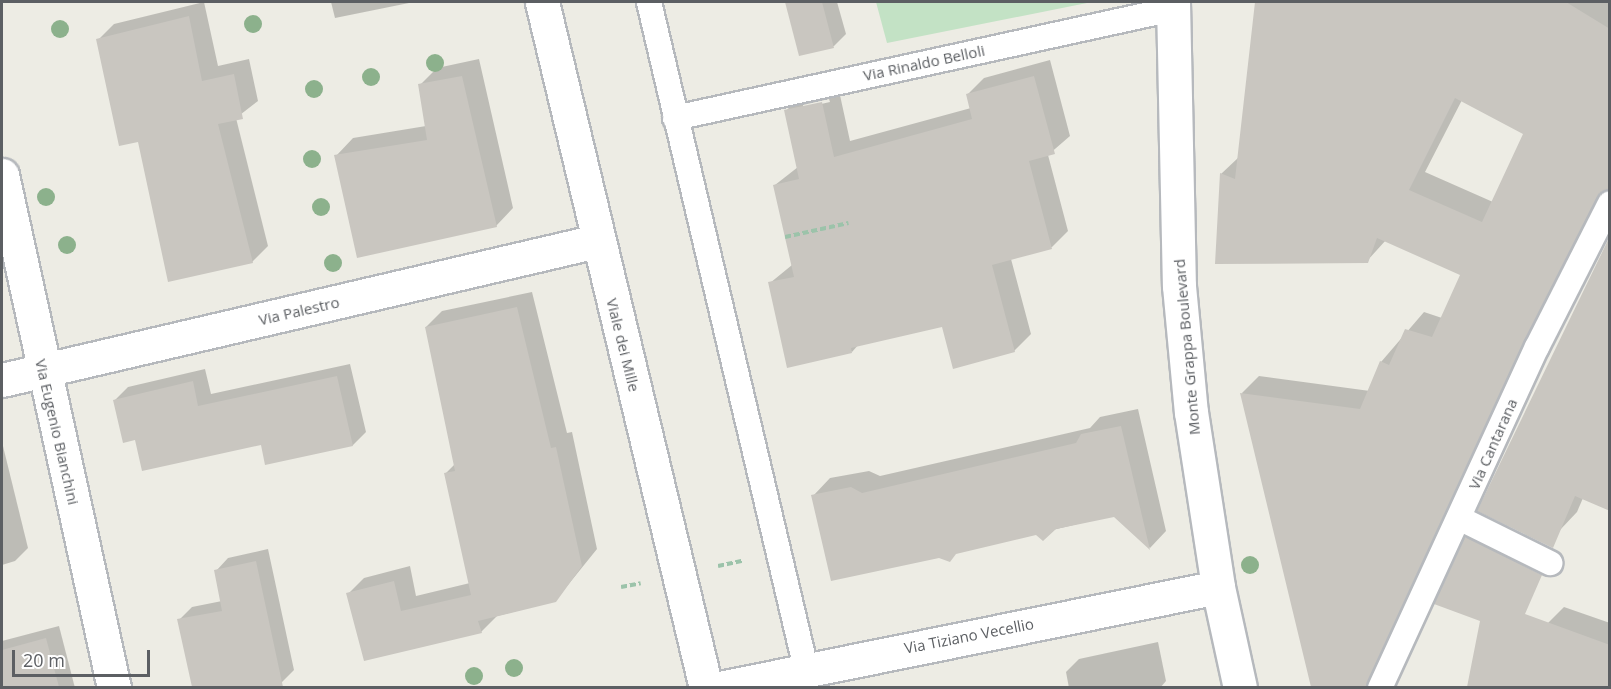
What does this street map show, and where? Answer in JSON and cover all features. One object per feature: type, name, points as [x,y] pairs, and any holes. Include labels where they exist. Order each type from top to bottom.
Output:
[{"type":"street","name":"Viale dei Mille","points":[[542,2],[597,241],[706,687]]},
{"type":"street","name":"Monte Grappa Boulevard","points":[[1173,5],[1179,286],[1191,412],[1218,587],[1240,687]]},
{"type":"street","name":"Via Eugenio Bianchini","points":[[2,176],[114,687]]},
{"type":"street","name":"Via Palestro","points":[[2,380],[597,241]]},
{"type":"street","name":"Via Tiziano Vecellio","points":[[720,687],[1218,587]]},
{"type":"lane","points":[[649,2],[806,669]]},
{"type":"lane","name":"Via Rinaldo Belloli","points":[[675,118],[1173,5]]},
{"type":"lane","name":"Via Cantarana","points":[[1380,687],[1537,347],[1610,203]]},
{"type":"lane","points":[[1460,518],[1550,563]]},
{"type":"path","points":[[785,237],[848,223]]},
{"type":"green space","points":[[876,2],[1092,2],[887,43]]},
{"type":"building","points":[[785,2],[822,2],[834,48],[799,56]]},
{"type":"building","points":[[1255,2],[1566,2],[1610,29],[1610,189],[1597,197],[1524,341],[1366,687],[1311,687],[1240,393],[1360,409],[1380,361],[1389,365],[1405,329],[1432,337],[1460,275],[1377,238],[1368,263],[1215,264],[1220,173],[1235,179]],"holes":[[[1455,98],[1523,134],[1482,222],[1409,190]]]},
{"type":"building","points":[[189,16],[202,81],[234,74],[243,119],[218,124],[253,263],[168,282],[138,142],[119,146],[96,39]]},
{"type":"building","points":[[462,76],[497,227],[357,258],[334,155],[427,140],[418,84]]},
{"type":"building","points":[[1034,76],[1055,154],[1029,161],[1052,249],[992,265],[1015,352],[953,369],[942,327],[851,348],[852,353],[787,368],[768,282],[794,277],[773,185],[799,179],[784,110],[822,102],[834,157],[972,119],[966,94]]},
{"type":"building","points":[[1610,236],[1610,511],[1575,496],[1553,548],[1477,511]]},
{"type":"building","points":[[517,307],[551,448],[556,447],[582,566],[556,602],[478,621],[482,633],[364,661],[346,593],[394,581],[401,611],[471,595],[444,473],[455,471],[425,327]]},
{"type":"building","points":[[337,376],[353,446],[265,465],[261,445],[142,471],[135,440],[123,443],[113,400],[193,381],[198,406]]},
{"type":"building","points":[[1121,426],[1150,550],[1114,517],[1056,529],[1043,541],[1036,535],[956,554],[950,562],[939,558],[831,581],[811,495],[851,487],[862,493],[1076,443],[1081,434]]},
{"type":"building","points":[[1465,537],[1542,575],[1525,614],[1610,645],[1610,687],[1467,687],[1480,621],[1434,604]]},
{"type":"building","points":[[256,561],[283,687],[192,687],[177,619],[222,611],[214,570]]},
{"type":"building","points":[[46,638],[59,687],[2,687],[2,650]]}]
